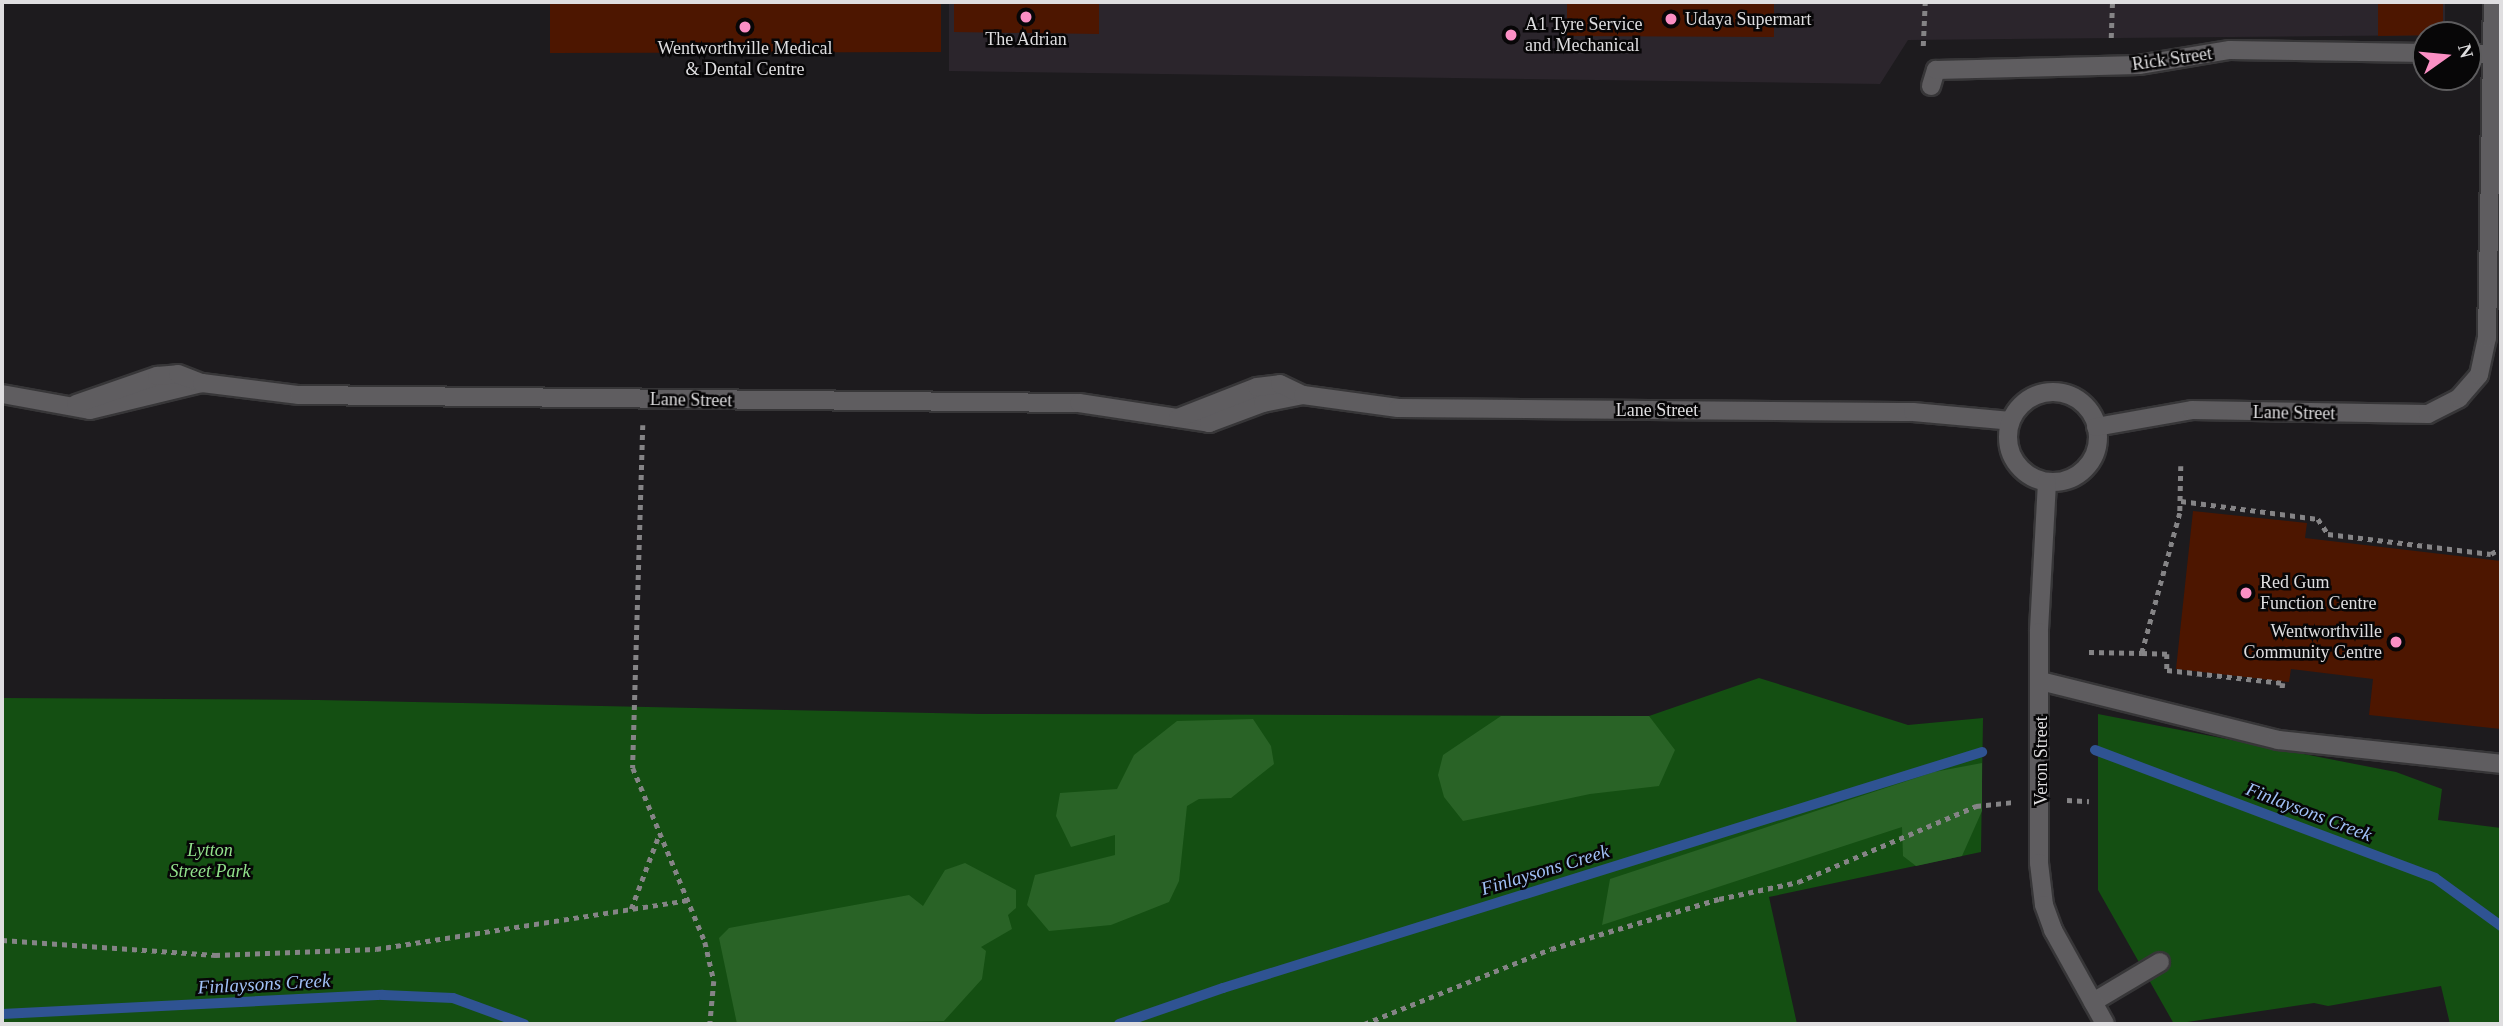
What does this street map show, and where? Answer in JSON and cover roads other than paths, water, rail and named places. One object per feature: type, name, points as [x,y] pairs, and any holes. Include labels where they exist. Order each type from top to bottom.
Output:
[{"type":"street","points":[[2482,54],[2493,54],[2493,2]]},
{"type":"street","name":"Rick Street","points":[[1931,86],[1936,70],[2111,67],[2230,50],[2412,53]]},
{"type":"street","name":"Lane Street","points":[[2096,427],[2192,410],[2428,414],[2459,398],[2479,375],[2487,338],[2493,54]]},
{"type":"street","name":"Lane Street","points":[[2,394],[76,404],[157,376],[178,374],[202,383],[299,395],[1079,403],[1178,418],[1257,387],[1279,384],[1303,395],[1398,408],[1913,412],[2011,421]]},
{"type":"street","points":[[2065,393],[2081,401],[2096,427],[2095,456],[2083,471],[2066,481],[2047,482],[2029,476],[2016,463],[2009,445],[2011,421],[2036,395],[2065,393]]},
{"type":"street","name":"Veron Street","points":[[2047,482],[2040,681],[2039,863],[2044,905],[2105,1024]]},
{"type":"street","points":[[2040,681],[2278,740],[2501,764]]},
{"type":"street","points":[[2093,1002],[2160,962]]},
{"type":"waterway","name":"Finlaysons Creek","points":[[2095,750],[2435,878],[2501,926]]},
{"type":"waterway","name":"Finlaysons Creek","points":[[1119,1024],[1223,988],[1982,752]]},
{"type":"waterway","name":"Finlaysons Creek","points":[[2,1014],[383,995],[453,998],[524,1024]]},
{"type":"place","name":"The Adrian","points":[[1026,17]]},
{"type":"place","name":"Udaya Supermart","points":[[1671,19]]},
{"type":"place","name":"Wentworthville Medical & Dental Centre","points":[[745,27]]},
{"type":"place","name":"A1 Tyre Service and Mechanical","points":[[1511,35]]},
{"type":"place","name":"Red Gum Function Centre","points":[[2246,593]]},
{"type":"place","name":"Wentworthville Community Centre","points":[[2396,642]]},
{"type":"park label","name":"Lytton Street Park","points":[[210,861]]}]
